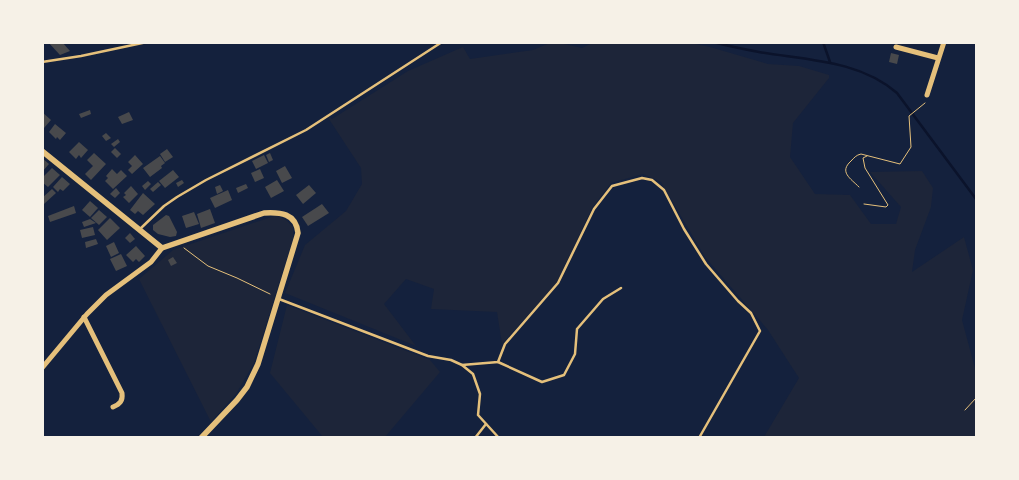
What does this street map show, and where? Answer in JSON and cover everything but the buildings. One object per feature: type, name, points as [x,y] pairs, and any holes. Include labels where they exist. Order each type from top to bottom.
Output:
[{"type":"street","points":[[927,95],[944,42]]},
{"type":"street","points":[[896,47],[938,58]]},
{"type":"street","points":[[42,151],[162,248]]},
{"type":"street","points":[[42,368],[84,317],[106,295],[152,262],[162,248],[264,213],[280,212],[288,215],[294,220],[298,233],[258,364],[247,387],[237,400],[201,438]]},
{"type":"street","points":[[84,317],[122,393],[122,399],[118,405],[113,407]]},
{"type":"lane","points":[[42,62],[115,50],[147,42]]},
{"type":"lane","points":[[140,229],[164,206],[184,193],[329,117],[442,42]]},
{"type":"lane","points":[[498,362],[505,344],[558,282],[594,209],[612,186],[642,178],[652,180],[664,190],[684,229],[706,264],[751,313],[760,331],[700,438]]},
{"type":"lane","points":[[462,365],[498,362],[542,382],[564,374],[575,354],[577,329],[603,299],[621,288]]},
{"type":"lane","points":[[278,298],[428,356],[450,360],[462,365],[473,374],[480,394],[478,416],[499,438]]},
{"type":"lane","points":[[475,438],[486,424]]},
{"type":"path","points":[[859,186],[846,175],[846,165],[857,155],[861,154],[900,164],[911,147],[909,116],[924,103]]},
{"type":"path","points":[[864,204],[886,207],[888,205],[865,168],[864,156],[872,157]]},
{"type":"path","points":[[178,242],[208,266],[278,298]]},
{"type":"path","points":[[965,410],[976,398]]},
{"type":"shaded area","points":[[594,42],[686,42],[768,64],[799,66],[829,75],[829,78],[793,123],[790,157],[815,194],[850,195],[871,224],[896,224],[901,207],[870,172],[922,171],[933,188],[931,207],[915,250],[912,272],[964,237],[973,270],[962,320],[976,372],[976,437],[764,437],[799,378],[768,330],[705,257],[661,182],[643,174],[611,183],[592,208],[556,284],[502,344],[497,312],[431,309],[434,289],[406,279],[384,304],[416,346],[285,293],[305,245],[346,211],[362,184],[361,168],[325,113],[332,119],[408,71],[463,47],[470,59],[533,50],[550,43],[560,43],[582,48]]},
{"type":"shaded area","points":[[277,215],[293,227],[293,239],[254,363],[236,394],[211,422],[139,279],[173,250]]},
{"type":"shaded area","points":[[287,305],[430,360],[440,372],[385,437],[323,437],[270,373]]},
{"type":"waterway","points":[[713,42],[759,52],[831,63],[866,74],[882,82],[897,93],[976,199]]},
{"type":"waterway","points":[[823,42],[830,62]]}]
